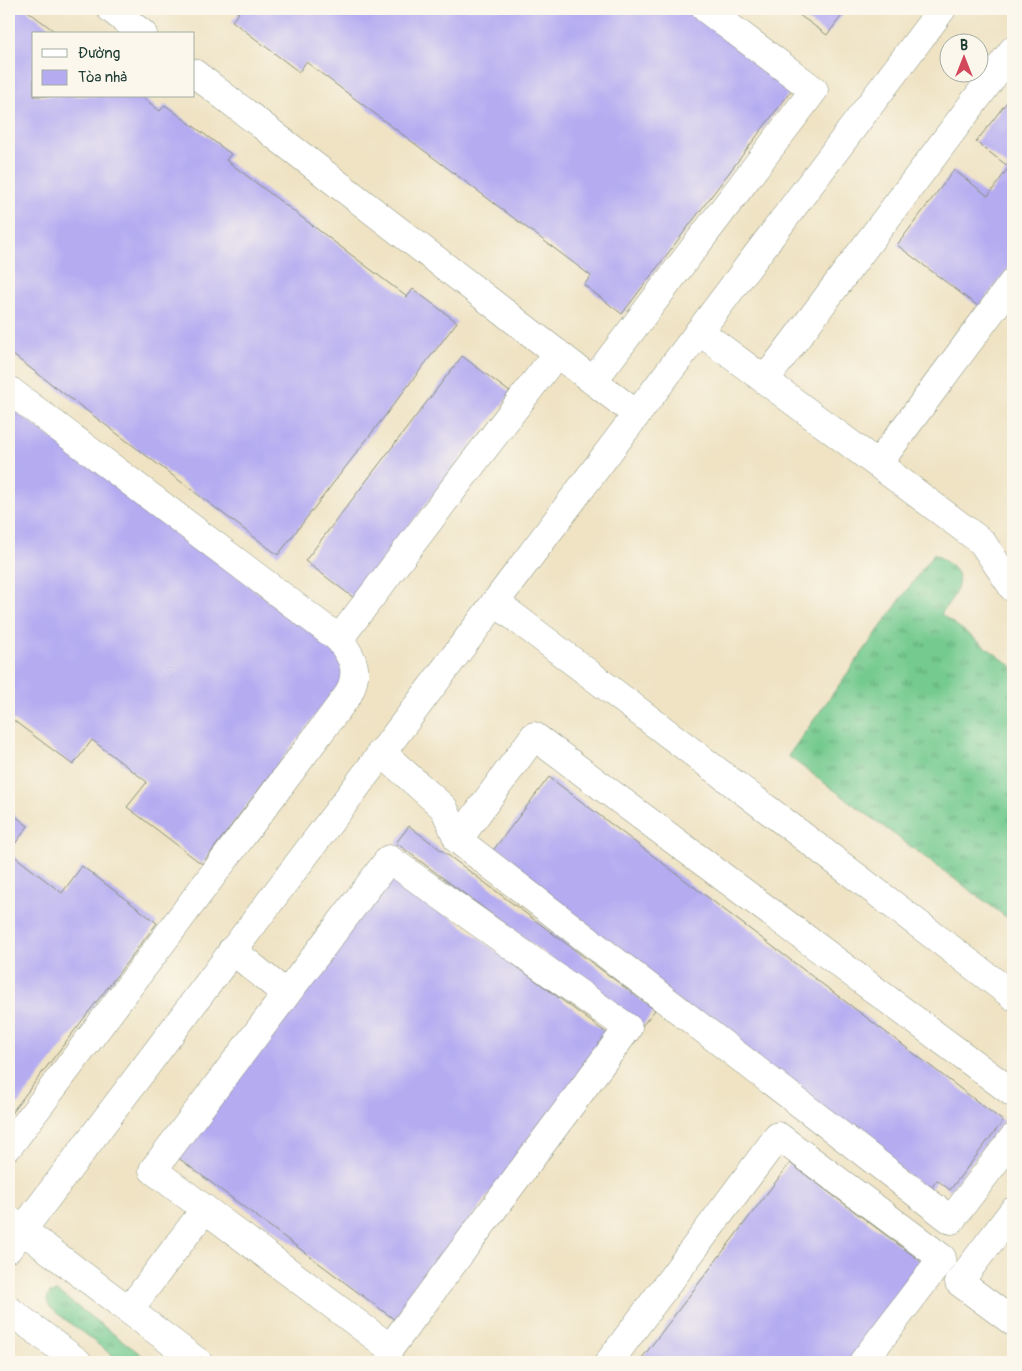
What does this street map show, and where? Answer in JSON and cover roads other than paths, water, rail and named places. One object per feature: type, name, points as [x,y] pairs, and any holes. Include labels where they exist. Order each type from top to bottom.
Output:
[{"type":"street","points":[[111,9],[140,32]]},
{"type":"street","points":[[593,381],[814,90],[706,9]]},
{"type":"street","points":[[198,1362],[129,1310],[13,1232],[232,950],[942,9]]},
{"type":"street","points":[[765,380],[1013,50]]},
{"type":"street","points":[[195,74],[636,414]]},
{"type":"street","points":[[878,464],[1013,282]]},
{"type":"street","points":[[699,331],[982,542],[1013,588]]},
{"type":"street","points":[[339,639],[557,353]]},
{"type":"street","points":[[9,390],[339,639],[350,654],[355,667],[355,679],[348,696],[9,1146]]},
{"type":"street","points":[[495,602],[1013,996]]},
{"type":"street","points":[[458,840],[534,736],[1013,1093]]},
{"type":"street","points":[[381,752],[444,808],[458,840],[952,1220],[1013,1138]]},
{"type":"street","points":[[390,859],[628,1028],[390,1348],[205,1209],[153,1170],[390,859]]},
{"type":"street","points":[[232,950],[286,994]]},
{"type":"street","points":[[609,1362],[778,1136],[942,1258],[863,1362]]},
{"type":"street","points":[[129,1310],[205,1209]]},
{"type":"street","points":[[1013,1210],[960,1282],[1013,1322]]},
{"type":"street","points":[[9,1310],[78,1362]]}]
